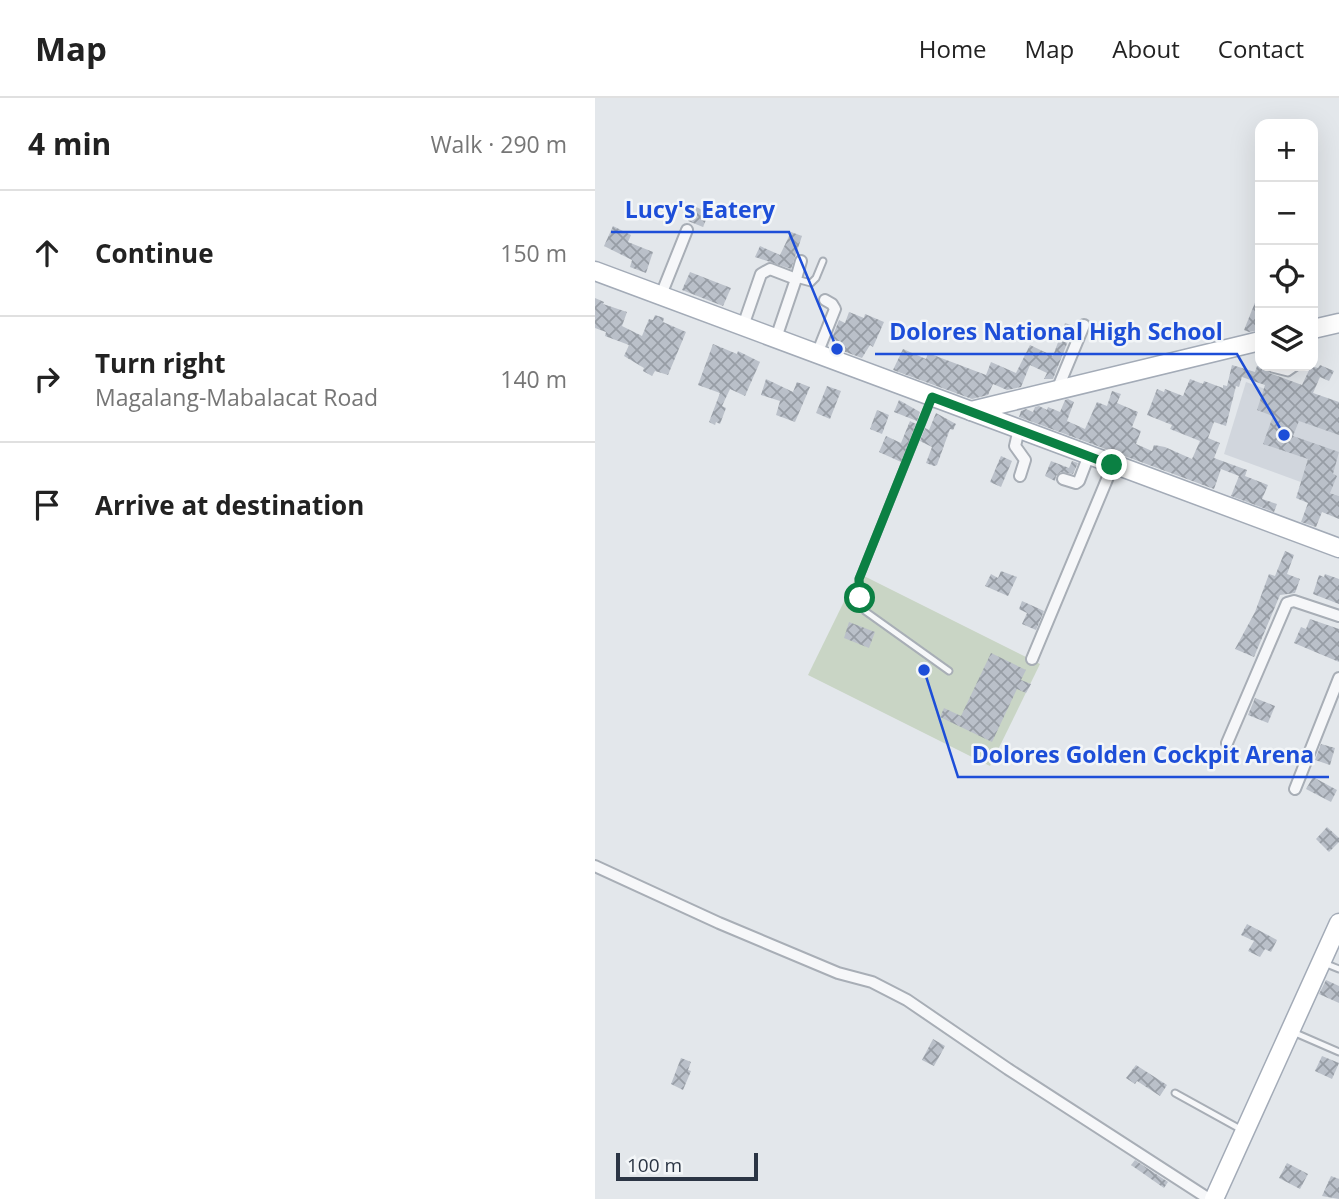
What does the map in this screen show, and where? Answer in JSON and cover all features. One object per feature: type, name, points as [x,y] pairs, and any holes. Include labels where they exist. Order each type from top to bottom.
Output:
[{"type":"main road","points":[[595,271],[1339,548]]},
{"type":"main road","points":[[1318,328],[1339,323]]},
{"type":"main road","points":[[971,411],[1255,342]]},
{"type":"main road","points":[[1217,1197],[1339,923]]},
{"type":"street","points":[[661,295],[687,230]]},
{"type":"street","points":[[776,338],[801,261]]},
{"type":"street","points":[[743,326],[763,272],[770,269],[796,279]]},
{"type":"street","points":[[817,354],[835,309],[825,300]]},
{"type":"street","points":[[1057,390],[1084,325]]},
{"type":"street","points":[[1019,429],[1015,446],[1025,460],[1020,476]]},
{"type":"street","points":[[1063,479],[1076,484],[1089,455]]},
{"type":"street","points":[[1032,659],[1112,465]]},
{"type":"street","points":[[1227,743],[1287,603],[1294,601],[1339,616]]},
{"type":"street","points":[[1294,789],[1339,678]]},
{"type":"street","points":[[595,866],[719,923],[838,973],[872,982],[907,1000],[1008,1069],[1217,1197]]},
{"type":"lane","points":[[796,279],[811,283],[820,273],[823,261]]},
{"type":"lane","points":[[932,397],[859,579],[859,590],[865,611],[949,671]]},
{"type":"lane","points":[[1321,962],[1339,969]]},
{"type":"lane","points":[[1290,1030],[1339,1052]]},
{"type":"lane","points":[[1175,1093],[1245,1132]]},
{"type":"shaded area","points":[[1246,382],[1339,416],[1339,496],[1224,454]]},
{"type":"green space","points":[[858,573],[1040,664],[990,766],[808,675]]},
{"type":"building","points":[[694,206],[709,213],[703,227],[688,221]]},
{"type":"building","points":[[613,226],[631,235],[628,242],[653,252],[646,273],[630,267],[632,260],[604,246]]},
{"type":"building","points":[[791,232],[802,236],[791,269],[755,257],[760,246],[780,255]]},
{"type":"building","points":[[690,272],[731,288],[723,306],[682,290]]},
{"type":"building","points":[[595,298],[604,302],[603,304],[627,312],[622,326],[642,336],[649,319],[653,320],[655,315],[664,318],[663,322],[686,332],[668,375],[655,371],[652,376],[643,371],[644,368],[624,356],[629,345],[605,336],[606,332],[595,328]]},
{"type":"building","points":[[1255,302],[1255,331],[1244,330]]},
{"type":"building","points":[[849,312],[864,318],[865,314],[884,322],[873,347],[870,345],[862,358],[832,347],[836,340],[832,338],[839,320],[845,323]]},
{"type":"building","points":[[1065,323],[1074,326],[1053,379],[1044,379],[1047,373],[1030,365],[1021,387],[1007,390],[993,384],[988,395],[972,399],[893,370],[903,349],[926,359],[928,353],[986,375],[991,362],[1016,373],[1030,345],[1053,356]]},
{"type":"building","points":[[713,344],[737,354],[738,351],[760,362],[745,396],[730,389],[722,406],[726,408],[720,424],[716,422],[715,425],[709,422],[720,393],[698,385]]},
{"type":"building","points":[[1232,365],[1255,372],[1269,371],[1302,385],[1309,371],[1318,371],[1320,365],[1334,371],[1329,381],[1320,377],[1313,393],[1339,402],[1339,435],[1299,421],[1293,436],[1339,452],[1333,474],[1337,476],[1330,493],[1339,496],[1339,519],[1322,512],[1316,527],[1301,522],[1308,503],[1296,498],[1308,459],[1263,444],[1273,416],[1257,410],[1265,385],[1242,377],[1239,387],[1236,386],[1226,426],[1214,422],[1208,438],[1220,443],[1214,458],[1247,470],[1245,476],[1268,485],[1262,499],[1277,504],[1274,512],[1231,496],[1239,476],[1221,469],[1214,489],[1019,417],[1021,411],[1026,409],[1033,412],[1035,407],[1039,406],[1060,412],[1068,399],[1074,402],[1067,421],[1085,429],[1097,402],[1107,406],[1112,391],[1121,394],[1117,403],[1138,412],[1132,427],[1141,431],[1136,444],[1152,451],[1154,445],[1165,447],[1192,459],[1200,441],[1170,429],[1172,425],[1147,415],[1157,389],[1183,396],[1190,379],[1223,388],[1223,385],[1227,386]]},
{"type":"building","points":[[766,379],[793,392],[797,382],[810,387],[795,422],[776,415],[780,401],[761,395]]},
{"type":"building","points":[[827,386],[841,391],[830,419],[816,413]]},
{"type":"building","points":[[899,400],[920,412],[917,421],[894,412]]},
{"type":"building","points":[[877,410],[889,415],[882,434],[870,429]]},
{"type":"building","points":[[936,413],[956,424],[953,430],[950,429],[937,465],[934,466],[926,463],[932,447],[920,441],[925,428],[929,430]]},
{"type":"building","points":[[910,421],[916,424],[901,462],[879,452],[886,436],[901,443]]},
{"type":"building","points":[[1001,456],[1012,461],[1001,487],[990,482]]},
{"type":"building","points":[[1051,461],[1069,468],[1072,461],[1078,463],[1073,474],[1061,472],[1055,481],[1045,476]]},
{"type":"building","points":[[1285,551],[1294,555],[1287,574],[1300,579],[1295,593],[1280,595],[1254,657],[1235,649],[1255,612],[1269,574],[1275,576]]},
{"type":"building","points":[[1001,571],[1017,577],[1008,596],[985,586],[991,574],[998,578]]},
{"type":"building","points":[[1325,574],[1339,579],[1339,604],[1313,594],[1319,575],[1324,577]]},
{"type":"building","points":[[1022,601],[1044,611],[1036,630],[1022,624],[1027,613],[1019,609]]},
{"type":"building","points":[[1310,619],[1339,629],[1339,662],[1294,643],[1301,627],[1306,629]]},
{"type":"building","points":[[849,622],[875,632],[869,648],[844,638]]},
{"type":"building","points":[[991,653],[1026,670],[1021,680],[1031,684],[1026,693],[1017,689],[992,742],[940,717],[944,708],[961,716]]},
{"type":"building","points":[[1255,698],[1275,706],[1268,723],[1248,715]]},
{"type":"building","points":[[1321,744],[1335,748],[1330,765],[1315,760]]},
{"type":"building","points":[[1313,777],[1337,790],[1331,802],[1306,789]]},
{"type":"building","points":[[1327,827],[1339,838],[1339,842],[1329,852],[1316,839]]},
{"type":"building","points":[[1247,924],[1277,940],[1271,952],[1265,949],[1260,957],[1248,951],[1254,941],[1241,935]]},
{"type":"building","points":[[1326,980],[1339,986],[1339,1003],[1319,994]]},
{"type":"building","points":[[933,1039],[945,1046],[934,1066],[922,1060]]},
{"type":"building","points":[[1322,1056],[1339,1063],[1332,1079],[1315,1071]]},
{"type":"building","points":[[681,1058],[691,1062],[688,1070],[691,1071],[683,1090],[671,1084]]},
{"type":"building","points":[[1136,1065],[1167,1085],[1160,1096],[1137,1081],[1135,1084],[1126,1078]]},
{"type":"building","points":[[1135,1160],[1168,1182],[1164,1188],[1131,1165]]},
{"type":"building","points":[[1287,1163],[1308,1174],[1300,1189],[1279,1178]]},
{"type":"building","points":[[1331,1176],[1339,1179],[1339,1199],[1322,1196]]},
{"type":"place","name":"Lucy's Eatery","points":[[837,349]]},
{"type":"place","name":"Dolores National High School","points":[[1284,435]]},
{"type":"place","name":"Dolores Golden Cockpit Arena","points":[[924,670]]},
{"type":"route","points":[[860,598],[859,579],[932,397],[1112,465]]}]
